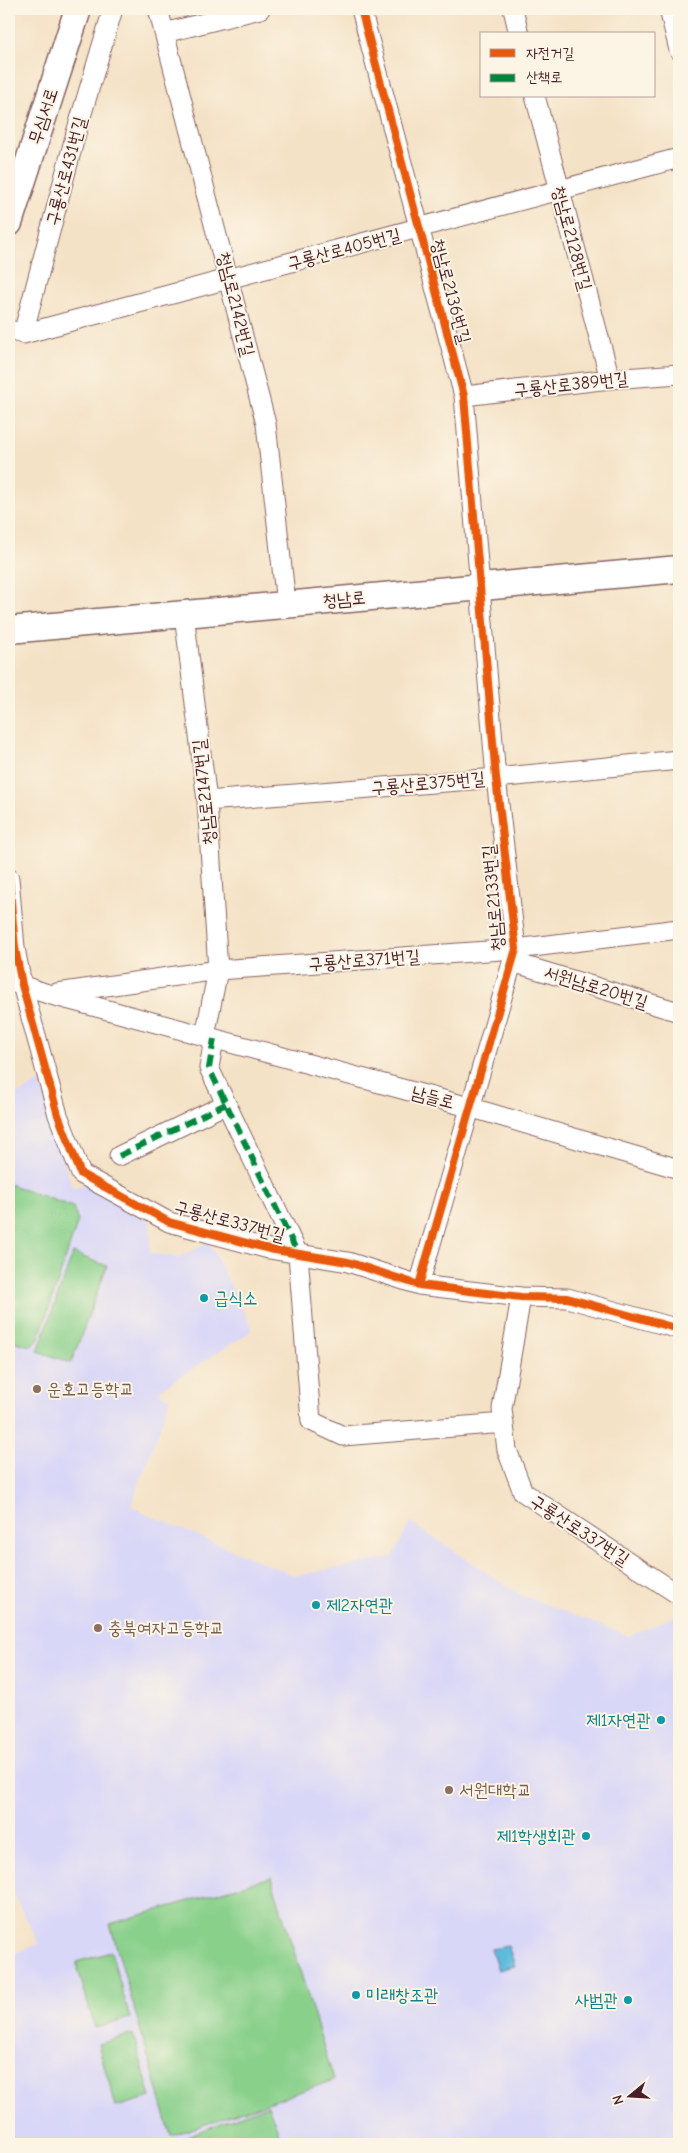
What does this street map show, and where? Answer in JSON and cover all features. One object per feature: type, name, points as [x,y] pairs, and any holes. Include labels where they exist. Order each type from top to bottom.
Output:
[{"type":"main road","name":"무심서로","points":[[9,223],[78,9]]},
{"type":"main road","name":"청남로","points":[[9,630],[679,569]]},
{"type":"street","name":"구룡산로431번길","points":[[16,332],[113,9]]},
{"type":"street","name":"청남로2142번길","points":[[158,9],[266,424],[286,604]]},
{"type":"street","points":[[164,33],[260,9]]},
{"type":"street","name":"청남로2136번길","points":[[361,9],[418,229],[464,396],[480,587]]},
{"type":"street","points":[[513,9],[519,32]]},
{"type":"street","points":[[668,9],[679,50]]},
{"type":"street","name":"청남로2128번길","points":[[536,98],[610,379]]},
{"type":"street","name":"구룡산로405번길","points":[[16,332],[229,279],[679,158]]},
{"type":"street","name":"구룡산로389번길","points":[[464,396],[610,379],[679,374]]},
{"type":"street","name":"청남로2133번길","points":[[419,1284],[514,956],[496,778],[480,587]]},
{"type":"street","name":"청남로2147번길","points":[[184,614],[207,801],[218,970],[210,1038]]},
{"type":"street","name":"구룡산로375번길","points":[[207,801],[496,778],[679,760]]},
{"type":"street","name":"구룡산로337번길","points":[[9,878],[15,948],[15,983],[58,1115],[81,1174],[169,1222],[269,1249],[348,1262],[419,1284],[521,1297],[566,1298],[679,1329]]},
{"type":"street","name":"구룡산로371번길","points":[[48,994],[218,970],[514,956],[679,929]]},
{"type":"street","name":"서원남로20번길","points":[[514,956],[679,1012]]},
{"type":"street","name":"남들로","points":[[15,983],[48,994],[469,1107],[679,1169]]},
{"type":"street","points":[[118,1156],[226,1104],[209,1068],[210,1038]]},
{"type":"street","name":"구룡산로337번길","points":[[226,1104],[298,1254]]},
{"type":"street","points":[[298,1254],[311,1421],[343,1436],[504,1423]]},
{"type":"street","name":"구룡산로337번길","points":[[521,1297],[502,1409],[507,1450],[523,1492],[679,1594]]},
{"type":"shaded area","name":"서원대학교","points":[[40,1082],[72,1187],[90,1186],[151,1222],[150,1253],[178,1258],[209,1242],[253,1330],[158,1391],[170,1399],[131,1506],[143,1513],[295,1576],[393,1557],[410,1522],[521,1595],[629,1636],[679,1615],[679,2144],[9,2144],[9,1955],[39,1944],[9,1885],[9,1089],[20,1093]]},
{"type":"green space","points":[[9,1184],[73,1207],[78,1221],[38,1341],[30,1346],[9,1340]]},
{"type":"green space","points":[[73,1253],[107,1266],[71,1363],[38,1351]]},
{"type":"green space","points":[[271,1877],[334,2080],[171,2136],[110,1924]]},
{"type":"green space","points":[[111,1952],[130,2018],[95,2028],[76,1962]]},
{"type":"green space","points":[[133,2034],[151,2097],[116,2107],[98,2044]]},
{"type":"green space","points":[[268,2105],[283,2144],[190,2144],[187,2136]]},
{"type":"water","points":[[508,1946],[515,1966],[498,1970],[491,1949]]},
{"type":"marked path","points":[[214,1039],[209,1068],[298,1254]]},
{"type":"marked path","points":[[119,1156],[226,1104]]},
{"type":"cycle path","points":[[361,9],[464,396],[496,778],[516,949],[419,1285]]},
{"type":"cycle path","points":[[9,878],[15,948],[22,985],[58,1115],[81,1174],[169,1222],[269,1249],[348,1262],[419,1285],[521,1297],[567,1298],[679,1329]]},
{"type":"place","name":"급식소","points":[[204,1298]]},
{"type":"place","name":"운호고등학교","points":[[37,1389]]},
{"type":"place","name":"제2자연관","points":[[316,1605]]},
{"type":"place","name":"충북여자고등학교","points":[[98,1628]]},
{"type":"place","name":"제1자연관","points":[[661,1720]]},
{"type":"place","name":"서원대학교","points":[[449,1790]]},
{"type":"place","name":"제1학생회관","points":[[586,1836]]},
{"type":"place","name":"미래창조관","points":[[356,1995]]},
{"type":"place","name":"사범관","points":[[628,2000]]}]
